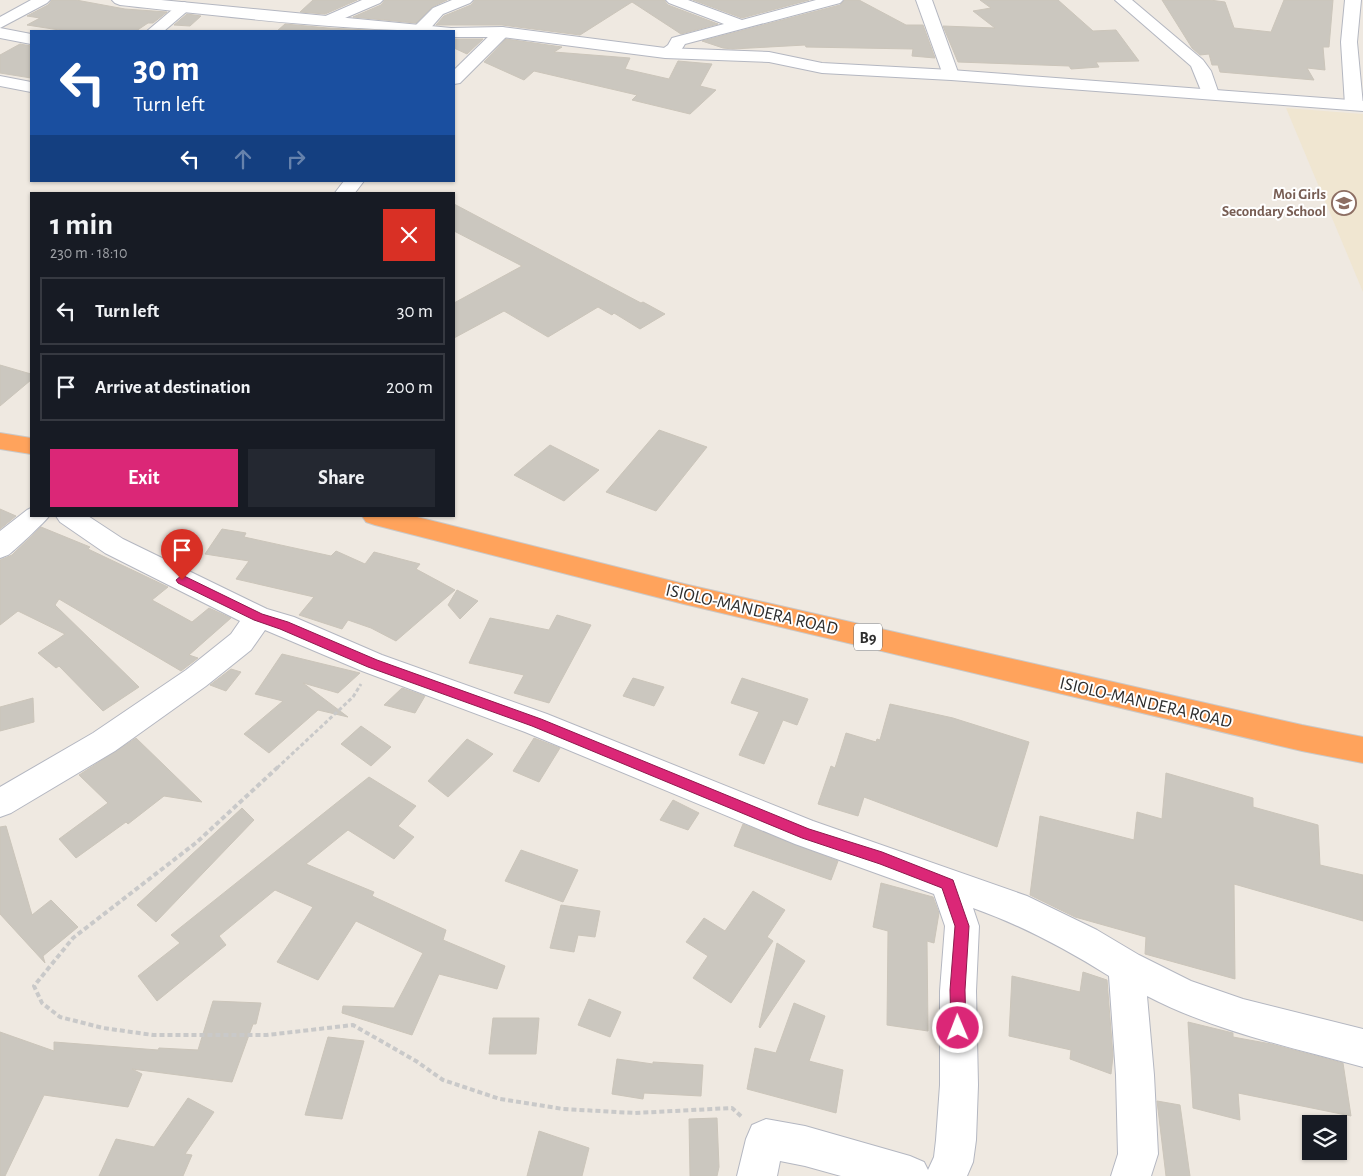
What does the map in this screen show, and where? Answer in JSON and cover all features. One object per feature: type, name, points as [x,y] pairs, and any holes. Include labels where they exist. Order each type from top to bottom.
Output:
[{"type":"highway","points":[[0,441],[30,446]]},
{"type":"highway","name":"ISIOLO-MANDERA ROAD","points":[[380,517],[684,594],[1302,738],[1363,750]]},
{"type":"street","points":[[0,23],[42,0]]},
{"type":"street","points":[[120,0],[329,25],[434,30]]},
{"type":"street","points":[[329,25],[375,0]]},
{"type":"street","points":[[422,29],[438,11],[465,0]]},
{"type":"street","points":[[674,0],[738,24]]},
{"type":"street","points":[[784,0],[799,10]]},
{"type":"street","points":[[665,53],[675,48],[678,41],[835,0]]},
{"type":"street","points":[[924,0],[951,75]]},
{"type":"street","points":[[1123,0],[1197,63],[1203,71],[1210,94]]},
{"type":"street","points":[[455,32],[502,32],[665,53],[769,57],[822,68],[951,75],[1359,105],[1349,42],[1355,0],[1363,1]]},
{"type":"street","points":[[157,30],[184,7]]},
{"type":"street","points":[[455,78],[502,32]]},
{"type":"street","points":[[0,33],[30,39]]},
{"type":"street","points":[[0,81],[30,87]]},
{"type":"street","points":[[345,192],[354,182]]},
{"type":"street","points":[[0,548],[15,532],[35,517]]},
{"type":"street","points":[[70,517],[114,546],[258,617],[284,625],[372,663],[536,723],[807,834],[1015,907],[1085,942],[1126,967],[1184,996],[1243,1017],[1362,1052]]},
{"type":"street","points":[[0,803],[104,742],[196,678],[241,642],[258,617]]},
{"type":"street","points":[[945,1176],[953,1162],[956,1140],[959,1085],[958,990],[962,926],[948,884]]},
{"type":"street","points":[[1126,967],[1135,1076],[1138,1154],[1131,1176]]},
{"type":"street","points":[[757,1176],[766,1139],[805,1146],[910,1176]]},
{"type":"path","points":[[372,663],[353,698],[254,791],[198,842],[73,938],[34,986],[42,1003],[60,1017],[103,1028],[154,1034],[267,1035],[353,1025],[416,1061],[443,1080],[500,1098],[563,1109],[635,1113],[732,1108],[766,1139]]},
{"type":"shaded area","name":"Moi Girls Secondary School","points":[[1286,108],[1363,114],[1363,292]]},
{"type":"building","points":[[52,0],[76,0],[125,9],[167,12],[153,23],[148,23],[138,30],[60,30],[27,25],[40,18],[27,16],[48,5]]},
{"type":"building","points":[[313,0],[357,0],[325,14],[300,12]]},
{"type":"building","points":[[385,0],[447,0],[432,7],[416,23],[353,17],[381,5]]},
{"type":"building","points":[[475,0],[664,0],[668,5],[718,24],[681,34],[632,2],[580,35],[502,25],[436,25],[444,16],[471,5]]},
{"type":"building","points":[[693,0],[809,0],[742,18]]},
{"type":"building","points":[[845,0],[859,0],[906,25],[923,25],[935,58],[912,56],[913,49],[806,47],[805,45],[733,49],[723,48],[702,41],[840,5]]},
{"type":"building","points":[[980,0],[1058,0],[1093,31],[1116,30],[1139,61],[1096,62],[1099,67],[1071,69],[1069,66],[958,62],[943,26],[995,28],[973,11],[991,8]]},
{"type":"building","points":[[1162,0],[1210,0],[1225,2],[1234,28],[1271,32],[1284,0],[1333,0],[1329,47],[1323,47],[1325,70],[1307,68],[1314,80],[1220,72],[1218,65],[1212,65],[1209,54],[1200,55],[1192,48]]},
{"type":"building","points":[[187,14],[201,16],[190,26],[174,25]]},
{"type":"building","points":[[285,24],[368,30],[278,30]]},
{"type":"building","points":[[455,39],[483,39],[467,54],[455,48]]},
{"type":"building","points":[[506,39],[562,47],[554,52],[630,58],[625,69],[669,79],[678,61],[712,64],[700,86],[716,90],[690,114],[632,100],[637,95],[534,71],[524,80],[484,62]]},
{"type":"building","points":[[20,44],[30,46],[30,78],[0,73],[0,55]]},
{"type":"building","points":[[455,205],[665,314],[640,329],[614,313],[612,315],[598,307],[548,337],[504,311],[455,337],[455,302],[522,266],[455,232]]},
{"type":"building","points":[[0,365],[30,374],[30,381],[0,406]]},
{"type":"building","points":[[659,430],[707,447],[656,511],[606,492]]},
{"type":"building","points":[[550,445],[599,470],[564,501],[514,475]]},
{"type":"building","points":[[0,509],[16,516],[0,529]]},
{"type":"building","points":[[41,527],[90,547],[88,549],[168,587],[152,600],[192,622],[209,608],[231,618],[189,655],[198,658],[181,671],[59,599],[55,605],[139,687],[103,711],[59,666],[56,668],[38,653],[65,634],[18,611],[0,625],[0,560],[12,555]]},
{"type":"building","points":[[222,529],[246,533],[244,537],[331,556],[336,551],[365,564],[374,552],[420,564],[416,569],[455,590],[396,641],[371,628],[348,620],[342,629],[299,615],[314,597],[236,579],[249,561],[205,554]]},
{"type":"building","points":[[457,590],[478,601],[460,619],[448,605]]},
{"type":"building","points":[[557,615],[591,625],[549,703],[514,693],[524,675],[469,663],[490,618],[549,630]]},
{"type":"building","points":[[282,654],[360,673],[338,693],[303,683],[348,717],[318,710],[269,753],[244,734],[283,701],[255,694]]},
{"type":"building","points":[[231,669],[241,672],[226,691],[210,685]]},
{"type":"building","points":[[633,678],[664,687],[654,706],[623,696]]},
{"type":"building","points":[[742,678],[808,699],[797,725],[783,720],[764,764],[739,755],[759,712],[731,703]]},
{"type":"building","points":[[402,688],[425,696],[415,713],[384,705]]},
{"type":"building","points":[[33,698],[34,722],[0,731],[0,707]]},
{"type":"building","points":[[890,704],[953,718],[1029,742],[997,847],[864,797],[858,816],[818,804],[831,766],[835,768],[846,733],[876,742],[877,739],[880,740]]},
{"type":"building","points":[[361,726],[391,747],[371,766],[341,744]]},
{"type":"building","points":[[136,738],[202,802],[164,796],[128,824],[126,822],[76,858],[59,839],[108,803],[79,775]]},
{"type":"building","points":[[534,738],[560,748],[539,782],[513,771]]},
{"type":"building","points":[[467,739],[493,754],[448,797],[428,781]]},
{"type":"building","points":[[1166,773],[1253,798],[1253,807],[1318,825],[1320,865],[1363,875],[1363,921],[1234,884],[1235,979],[1145,954],[1146,937],[1075,917],[1030,895],[1040,816],[1134,840],[1137,812],[1162,819]]},
{"type":"building","points":[[369,777],[416,806],[398,826],[414,837],[394,859],[348,830],[306,864],[374,892],[372,896],[446,930],[443,940],[505,966],[497,989],[439,974],[412,1035],[342,1013],[343,1006],[394,1008],[423,953],[356,921],[318,980],[277,962],[313,907],[275,890],[219,936],[226,945],[157,1001],[138,976],[180,943],[171,935]]},
{"type":"building","points":[[673,800],[699,813],[688,830],[660,820]]},
{"type":"building","points":[[242,808],[254,820],[156,922],[137,905]]},
{"type":"building","points":[[743,824],[838,861],[831,880],[734,846]]},
{"type":"building","points":[[6,826],[32,915],[51,900],[78,927],[43,956],[45,963],[0,914],[0,827]]},
{"type":"building","points":[[521,850],[578,870],[563,902],[505,881]]},
{"type":"building","points":[[881,883],[933,897],[939,913],[934,943],[927,941],[928,1031],[887,1025],[888,931],[873,927]]},
{"type":"building","points":[[753,891],[785,910],[767,937],[773,941],[731,1003],[693,978],[708,956],[686,942],[704,918],[725,931]]},
{"type":"building","points":[[561,905],[600,911],[595,937],[578,935],[574,952],[550,948]]},
{"type":"building","points":[[777,943],[805,961],[760,1028],[759,1027]]},
{"type":"building","points":[[1083,972],[1107,980],[1113,1056],[1111,1074],[1070,1059],[1071,1050],[1009,1036],[1012,976],[1080,992]]},
{"type":"building","points":[[589,999],[621,1012],[610,1037],[578,1025]]},
{"type":"building","points":[[213,1001],[261,1003],[256,1024],[253,1024],[232,1082],[132,1069],[142,1074],[128,1107],[44,1095],[5,1176],[0,1176],[0,1032],[54,1051],[54,1042],[158,1050],[159,1048],[198,1050]]},
{"type":"building","points":[[794,1003],[825,1016],[809,1061],[843,1070],[836,1113],[747,1089],[755,1048],[776,1053]]},
{"type":"building","points":[[493,1018],[539,1018],[536,1054],[489,1054]]},
{"type":"building","points":[[1188,1022],[1233,1033],[1233,1037],[1271,1044],[1343,1063],[1351,1116],[1238,1093],[1240,1120],[1193,1108]]},
{"type":"building","points":[[328,1037],[364,1041],[342,1119],[305,1115]]},
{"type":"building","points":[[617,1059],[653,1064],[653,1062],[703,1065],[701,1096],[644,1093],[643,1099],[612,1094]]},
{"type":"building","points":[[188,1098],[214,1112],[185,1154],[192,1155],[183,1176],[99,1176],[116,1139],[154,1147]]},
{"type":"building","points":[[1157,1101],[1180,1105],[1190,1176],[1166,1176]]},
{"type":"building","points":[[717,1118],[719,1167],[717,1176],[690,1176],[689,1119]]},
{"type":"building","points":[[539,1131],[589,1148],[582,1176],[527,1176]]},
{"type":"place","name":"Moi Girls Secondary School","points":[[1344,203]]},
{"type":"route","points":[[182,580],[258,617],[284,625],[372,663],[451,690],[536,723],[807,834],[882,859],[948,884],[962,926],[958,1028]]}]
